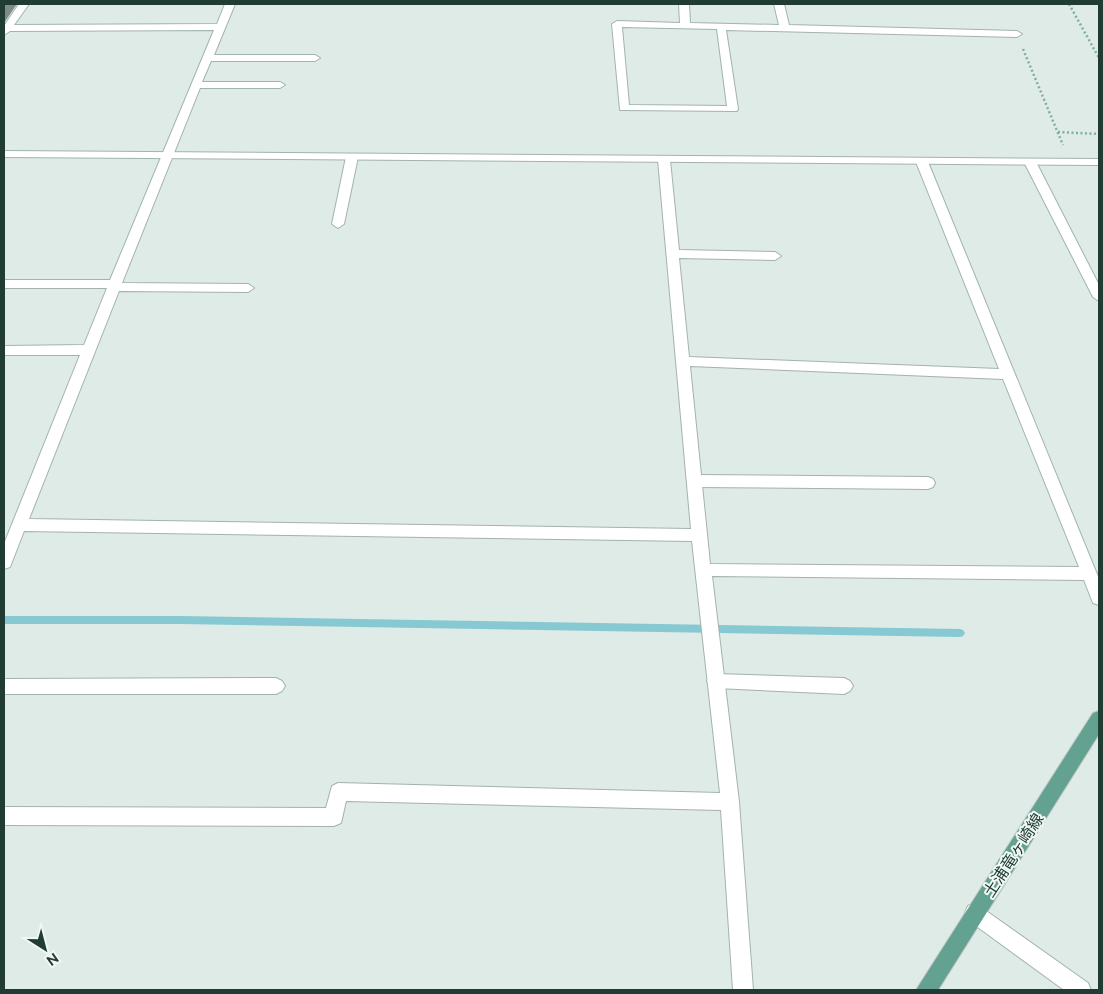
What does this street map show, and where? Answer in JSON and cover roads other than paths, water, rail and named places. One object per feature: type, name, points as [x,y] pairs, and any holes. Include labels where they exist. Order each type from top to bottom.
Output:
[{"type":"main road","name":"土浦竜ヶ崎線","points":[[926,990],[1099,722]]},
{"type":"street","points":[[5,30],[24,4]]},
{"type":"street","points":[[4,563],[166,156],[230,4]]},
{"type":"street","points":[[684,4],[684,26]]},
{"type":"street","points":[[779,4],[785,28]]},
{"type":"street","points":[[721,26],[733,109],[624,108],[617,24],[721,26],[1016,34]]},
{"type":"street","points":[[5,30],[220,27]]},
{"type":"street","points":[[208,58],[314,58]]},
{"type":"street","points":[[196,85],[280,85]]},
{"type":"street","points":[[4,154],[1099,162]]},
{"type":"street","points":[[338,224],[352,156]]},
{"type":"street","points":[[664,160],[699,536],[730,802],[743,990]]},
{"type":"street","points":[[922,162],[1099,598]]},
{"type":"street","points":[[1030,162],[1099,297]]},
{"type":"street","points":[[674,254],[775,256]]},
{"type":"street","points":[[4,284],[248,288]]},
{"type":"street","points":[[4,350],[88,350]]},
{"type":"street","points":[[683,361],[1008,374]]},
{"type":"street","points":[[694,481],[928,483]]},
{"type":"street","points":[[18,525],[699,536]]},
{"type":"street","points":[[703,570],[1088,574]]},
{"type":"street","points":[[716,681],[844,686]]},
{"type":"street","points":[[4,687],[276,686]]},
{"type":"street","points":[[4,816],[334,817],[338,792],[730,802]]},
{"type":"street","points":[[975,913],[1081,990]]},
{"type":"waterway","points":[[4,620],[180,620],[960,633]]}]
